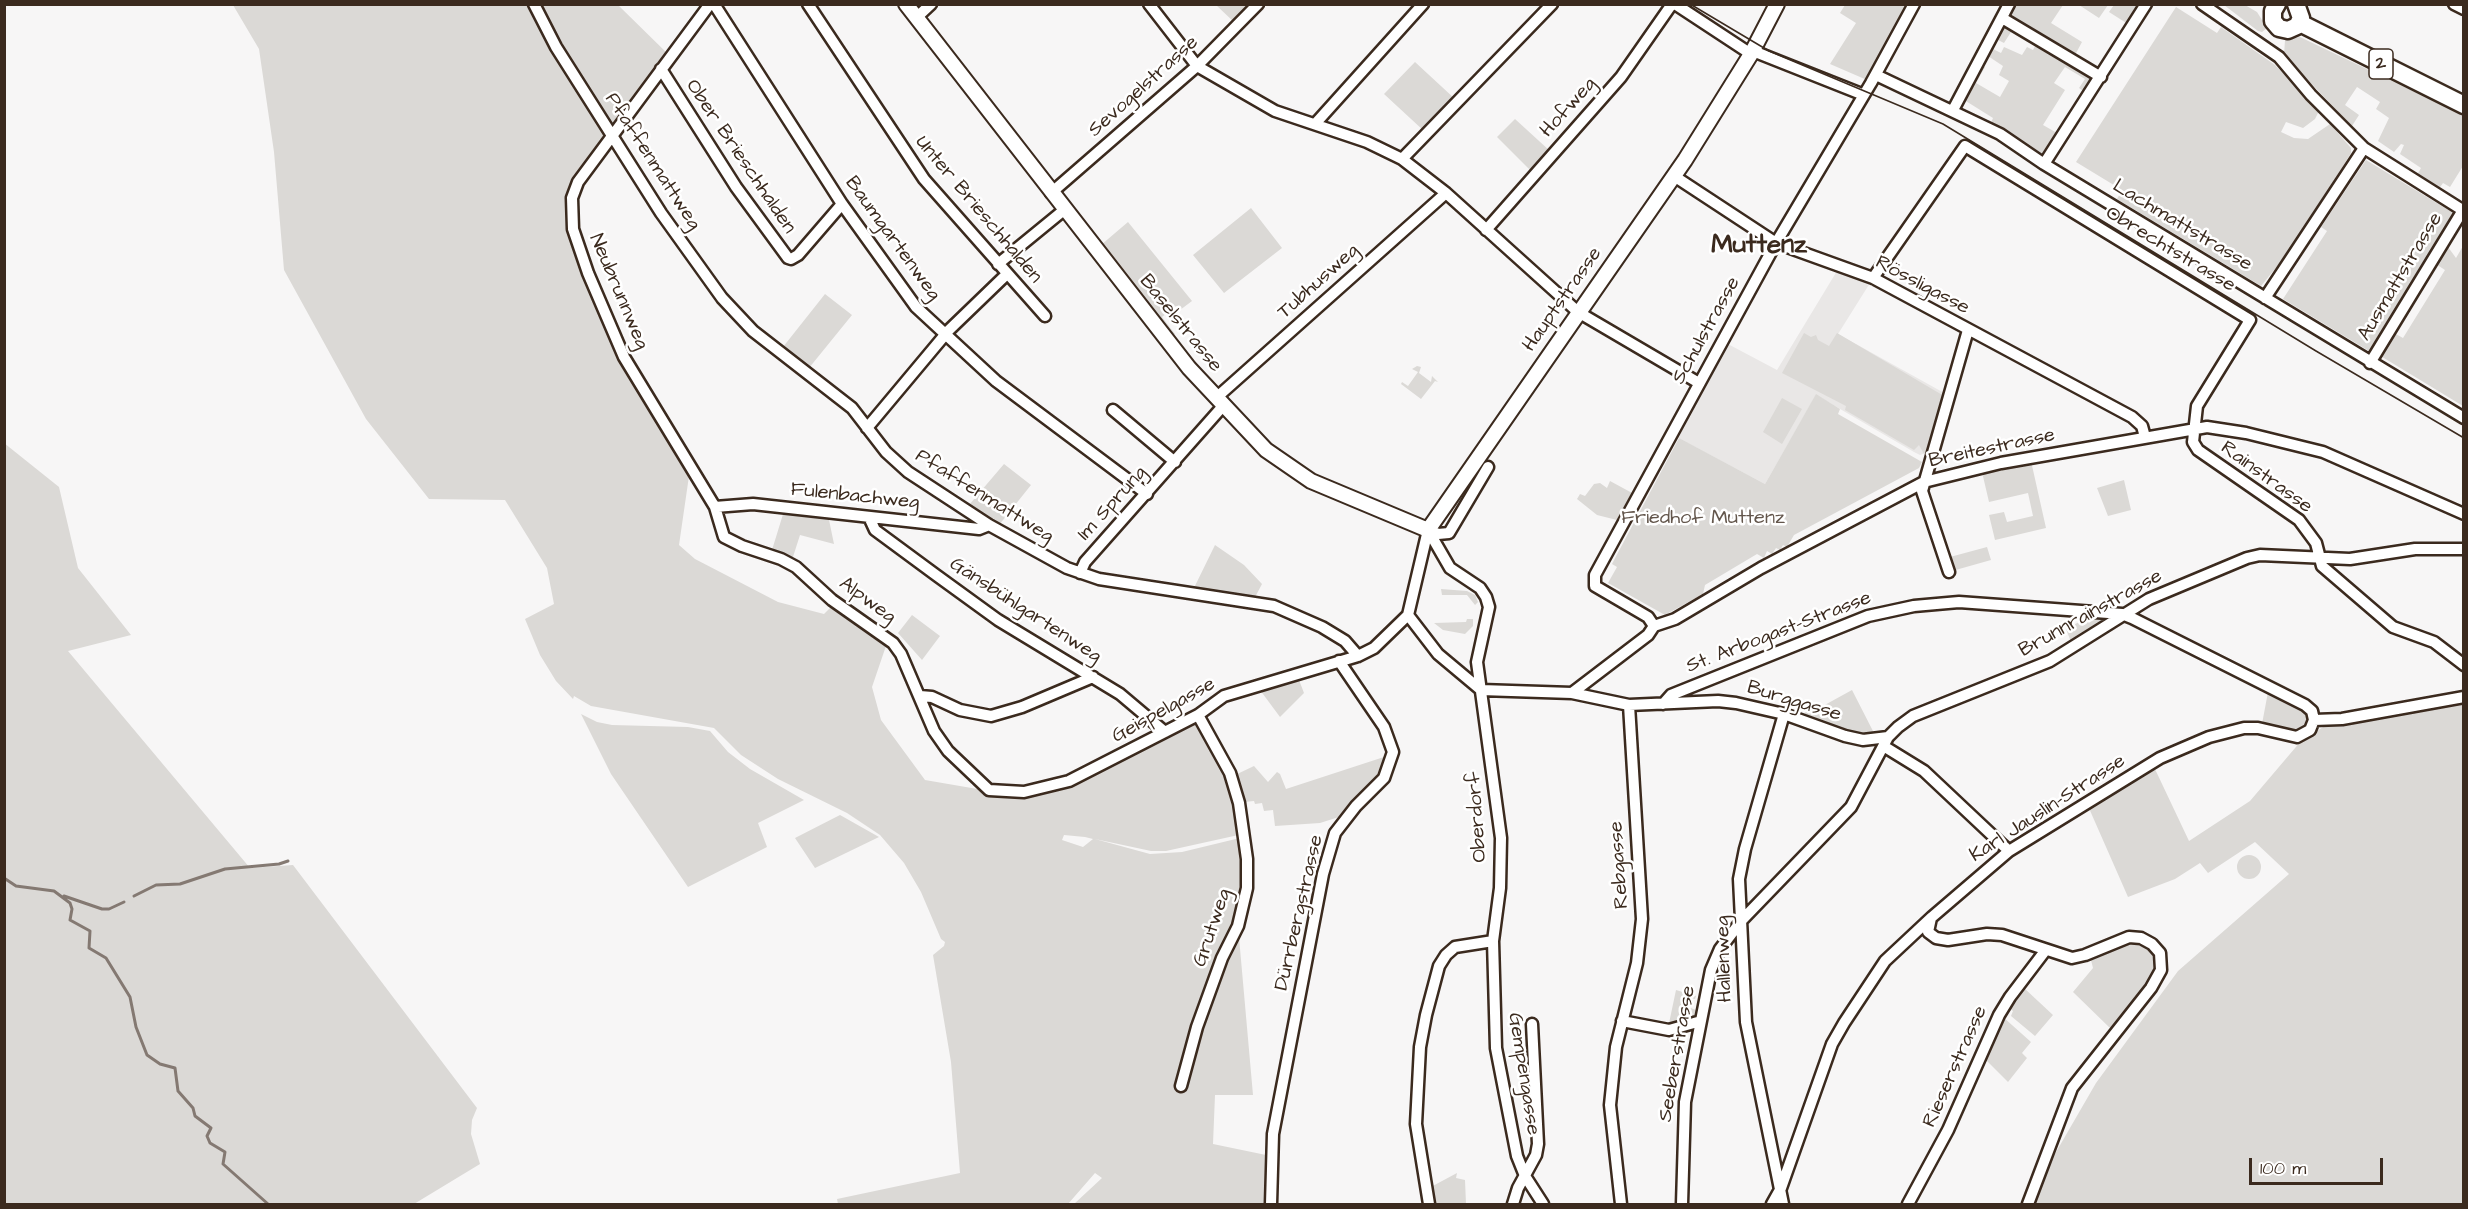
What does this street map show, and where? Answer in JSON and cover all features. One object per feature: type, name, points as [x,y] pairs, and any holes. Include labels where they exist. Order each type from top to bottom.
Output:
[{"type":"main road","points":[[2271,7],[2273,21],[2280,28],[2293,29],[2300,22],[2301,14],[2296,4]]},
{"type":"main road","name":"2","points":[[2300,22],[2463,105]]},
{"type":"street","name":"Pfaffenmattweg","points":[[534,4],[556,47],[661,213],[728,304],[753,331],[852,408],[886,452],[908,472],[1026,547],[1080,573],[1099,579],[1274,606],[1334,634],[1354,648],[1358,656]]},
{"type":"street","name":"Neubrunnweg","points":[[712,4],[582,173],[572,198],[573,229],[588,273],[624,357],[715,507]]},
{"type":"street","name":"Baumgartenweg","points":[[712,4],[842,204],[916,307],[996,381],[1147,494]]},
{"type":"street","name":"Unter Brieschhalden","points":[[808,4],[924,179],[1045,316]]},
{"type":"street","name":"Baselstrasse","points":[[906,4],[1189,369],[1266,450],[1301,476],[1428,530]]},
{"type":"street","points":[[916,18],[931,4]]},
{"type":"street","points":[[1149,4],[1197,66],[1275,111],[1367,142],[1402,159],[1446,193],[1578,312],[1700,383]]},
{"type":"street","name":"Sevogelstrasse","points":[[1051,193],[1197,66],[1258,4]]},
{"type":"street","points":[[1315,124],[1423,4]]},
{"type":"street","points":[[1402,159],[1552,4]]},
{"type":"street","points":[[1674,4],[1752,53],[1864,95]]},
{"type":"street","name":"Hofweg","points":[[1486,230],[1622,77],[1674,4]]},
{"type":"street","name":"Hauptstrasse","points":[[1428,530],[1674,177],[1752,53],[1777,4]]},
{"type":"street","name":"Schulstrasse","points":[[1654,626],[1648,617],[1595,586],[1595,575],[1776,243],[1876,75],[1914,4]]},
{"type":"street","points":[[1953,110],[2009,4]]},
{"type":"street","points":[[2044,164],[2146,4]]},
{"type":"street","points":[[2202,4],[2266,46],[2290,67],[2311,95],[2364,148],[2463,210]]},
{"type":"street","points":[[2454,4],[2463,9]]},
{"type":"street","points":[[2002,18],[2101,76]]},
{"type":"street","points":[[2266,46],[2280,28]]},
{"type":"street","name":"Ober Brieschhalden","points":[[661,69],[736,187],[788,258],[798,255],[842,204]]},
{"type":"street","name":"Lachmattstrasse","points":[[1876,75],[2000,134],[2044,164],[2463,418]]},
{"type":"street","name":"Obrechtstrasse","points":[[1873,278],[1965,146],[2250,321],[2197,406],[2193,429]]},
{"type":"street","points":[[2265,298],[2364,148]]},
{"type":"street","name":"Rössligasse","points":[[1674,177],[1776,243],[1873,278],[2132,417],[2142,426],[2145,437]]},
{"type":"street","name":"Tubhusweg","points":[[1219,402],[1446,193]]},
{"type":"street","points":[[998,264],[1064,210]]},
{"type":"street","name":"Ausmattstrasse","points":[[2370,363],[2463,210]]},
{"type":"street","points":[[867,428],[946,336],[1007,274]]},
{"type":"street","points":[[1949,572],[1922,491],[1968,330]]},
{"type":"street","name":"Im Sprung","points":[[1080,573],[1085,562],[1175,462],[1219,402]]},
{"type":"street","name":"Im Sprung","points":[[1113,410],[1175,462]]},
{"type":"street","name":"Breitestrasse","points":[[1572,693],[1648,635],[1654,626],[1675,619],[1761,568],[1924,482],[2001,463],[2207,427],[2246,433],[2323,452],[2463,513]]},
{"type":"street","name":"Rainstrasse","points":[[2193,429],[2193,442],[2198,450],[2299,520],[2316,543],[2322,567],[2334,579],[2393,627],[2434,642],[2463,665]]},
{"type":"street","points":[[1428,530],[1438,534],[1449,533],[1488,467]]},
{"type":"street","name":"Fulenbachweg","points":[[715,507],[753,504],[979,529],[989,525]]},
{"type":"street","name":"Alpweg","points":[[715,507],[724,537],[742,546],[782,559],[796,567],[832,600],[893,643],[920,696],[934,731],[948,751],[989,790]]},
{"type":"street","name":"Gänsbühlgartenweg","points":[[869,517],[874,530],[998,620],[1120,694],[1165,732]]},
{"type":"street","points":[[1358,656],[1385,639],[1408,615],[1428,530]]},
{"type":"street","points":[[1428,530],[1450,568],[1479,588],[1486,597],[1488,616],[1477,662],[1468,670],[1457,671]]},
{"type":"street","name":"Brunnrainstrasse","points":[[1887,742],[1913,716],[2050,661],[2087,640],[2122,614],[2149,599],[2247,558],[2260,555],[2367,558],[2415,549],[2463,549]]},
{"type":"street","name":"St. Arbogast-Strasse","points":[[1663,705],[1671,695],[1820,633],[1890,610],[1959,602],[2122,614],[2305,705],[2312,711],[2314,720]]},
{"type":"street","points":[[1408,615],[1438,654],[1481,690]]},
{"type":"street","name":"Geispelgasse","points":[[989,790],[1024,792],[1054,786],[1198,715],[1224,696],[1358,656]]},
{"type":"street","name":"Dürrbergstrasse","points":[[1271,1204],[1273,1134],[1323,874],[1335,833],[1356,806],[1384,778],[1393,752],[1384,727],[1339,661]]},
{"type":"street","name":"Oberdorf","points":[[1477,662],[1501,838],[1500,888],[1493,941]]},
{"type":"street","points":[[920,696],[932,697],[960,710],[991,716],[1022,707],[1093,677]]},
{"type":"street","name":"Burggasse","points":[[1481,690],[1572,693],[1629,705],[1718,701],[1760,706],[1845,736],[1887,742]]},
{"type":"street","points":[[2314,720],[2342,718],[2463,697]]},
{"type":"street","name":"Rebgasse","points":[[1621,1204],[1610,1105],[1616,1047],[1637,963],[1642,919],[1629,705]]},
{"type":"street","name":"Hallenweg","points":[[1783,1204],[1746,1022],[1739,896],[1741,866],[1784,714]]},
{"type":"street","name":"Grutweg","points":[[1181,1086],[1197,1027],[1222,958],[1238,926],[1247,888],[1247,860],[1239,803],[1230,773],[1198,715]]},
{"type":"street","name":"Karl Jauslin-Strasse","points":[[1772,1204],[1781,1188],[1836,1037],[1885,961],[1932,917],[2009,851],[2160,758],[2209,737],[2244,728],[2258,728],[2297,737],[2310,730],[2314,720]]},
{"type":"street","points":[[1887,742],[1924,771],[2009,851]]},
{"type":"street","name":"Seeberstrasse","points":[[1682,1204],[1685,1102],[1711,970],[1729,934],[1851,807],[1887,742]]},
{"type":"street","points":[[1932,917],[1928,932],[1936,938],[1948,940],[1987,934],[2002,935],[2072,958],[2129,937],[2152,944],[2160,953],[2160,970],[2157,978],[2072,1088],[2028,1204]]},
{"type":"street","points":[[1429,1204],[1416,1124],[1420,1057],[1426,1015],[1439,966],[1446,955],[1455,947],[1493,941]]},
{"type":"street","name":"Gempengasse","points":[[1493,941],[1496,1048],[1517,1156],[1525,1176],[1543,1204]]},
{"type":"street","name":"Rieserstrasse","points":[[1908,1204],[1948,1131],[1999,1015],[2010,996],[2045,951]]},
{"type":"street","points":[[1623,1021],[1669,1030],[1701,1021]]},
{"type":"street","points":[[1513,1204],[1536,1155],[1538,1144],[1532,1024]]},
{"type":"street","points":[[2100,1054],[2109,1062]]},
{"type":"shaded area","points":[[1837,271],[1870,283],[1838,334],[1946,394],[1928,452],[1920,455],[1914,452],[1816,395],[1765,484],[1676,437],[1726,343],[1777,370]]},
{"type":"green space","points":[[233,5],[618,5],[670,56],[582,173],[571,214],[624,357],[620,364],[689,476],[679,545],[695,559],[778,602],[824,614],[832,606],[887,643],[872,687],[881,720],[925,780],[989,791],[1054,786],[1198,715],[1230,773],[1243,834],[1166,851],[1151,851],[1095,839],[1150,854],[1182,852],[1244,837],[1247,862],[1238,926],[1253,1095],[1215,1095],[1213,1144],[1266,1155],[1265,1204],[1074,1204],[1102,1178],[1095,1173],[1068,1204],[838,1204],[837,1199],[960,1173],[951,1062],[933,955],[944,946],[945,942],[941,939],[921,892],[904,863],[880,835],[847,813],[778,779],[741,755],[714,728],[591,706],[574,696],[573,699],[556,681],[540,655],[525,619],[554,604],[547,568],[505,500],[429,499],[366,419],[284,270],[274,152],[259,49]],"holes":[[[1064,835],[1093,839],[1083,847],[1062,840]]]},
{"type":"green space","points":[[1216,5],[1253,5],[1235,23]]},
{"type":"green space","points":[[1845,5],[1908,5],[1867,80],[1830,64],[1856,23],[1840,13]]},
{"type":"green space","points":[[2013,5],[2063,5],[2051,23],[2082,42],[2075,55],[2010,20],[2009,12]]},
{"type":"green space","points":[[2079,5],[2108,5],[2099,18]]},
{"type":"green space","points":[[2114,5],[2144,5],[2131,26],[2109,12]]},
{"type":"green space","points":[[2224,5],[2245,5],[2257,12],[2267,28],[2262,32],[2258,31]]},
{"type":"green space","points":[[2176,7],[2217,33],[2221,27],[2275,65],[2319,111],[2315,119],[2303,128],[2286,122],[2281,132],[2294,138],[2308,139],[2330,124],[2351,148],[2351,153],[2313,214],[2283,259],[2261,286],[2117,199],[2122,190],[2076,162]]},
{"type":"green space","points":[[2006,25],[2031,39],[2029,43],[2011,32],[2004,43],[1996,39]]},
{"type":"green space","points":[[2300,37],[2463,115],[2463,166],[2450,187],[2443,183],[2438,190],[2417,175],[2421,168],[2400,154],[2404,145],[2401,144],[2394,152],[2378,141],[2389,118],[2376,109],[2380,102],[2357,87],[2345,105],[2359,115],[2352,126],[2284,55],[2285,40]]},
{"type":"green space","points":[[2036,44],[2094,80],[2086,93],[2079,88],[2085,79],[2065,67],[2054,83],[2065,90],[2043,125],[2057,133],[2073,108],[2075,110],[2046,156],[1991,123],[1993,118],[1961,98],[1980,66],[1985,67],[1976,83],[2000,97],[2009,81],[1999,75],[2003,66],[1985,54],[1989,47],[2001,53],[2004,47],[2022,55],[2027,47],[2033,50]]},
{"type":"green space","points":[[1415,62],[1455,99],[1424,131],[1384,94]]},
{"type":"green space","points":[[1515,119],[1550,151],[1531,171],[1497,137]]},
{"type":"green space","points":[[2366,160],[2455,214],[2369,351],[2283,299],[2327,231],[2321,227]]},
{"type":"green space","points":[[1251,208],[1282,248],[1224,293],[1193,255]]},
{"type":"green space","points":[[1128,222],[1192,301],[1180,310],[1176,306],[1162,317],[1175,334],[1170,337],[1101,245]]},
{"type":"green space","points":[[2463,246],[2463,406],[2379,355],[2394,333],[2403,338],[2445,270],[2436,264],[2448,247],[2456,258]]},
{"type":"green space","points":[[825,294],[852,315],[809,368],[783,347]]},
{"type":"green space","points":[[1804,333],[1811,337],[1816,335],[1818,340],[1829,346],[1837,333],[1944,396],[1927,452],[1924,454],[1919,445],[1914,450],[1845,410],[1846,406],[1782,373]]},
{"type":"green space","points":[[1417,366],[1421,367],[1419,373],[1431,382],[1432,376],[1438,382],[1435,381],[1421,399],[1401,384],[1402,382],[1408,386],[1418,372],[1412,369]]},
{"type":"green space","name":"Friedhof Muttenz","points":[[1816,394],[1840,409],[1838,414],[1922,462],[1919,468],[1794,535],[1787,547],[1783,545],[1780,550],[1776,548],[1772,554],[1767,551],[1764,558],[1757,554],[1705,585],[1703,594],[1665,615],[1608,583],[1617,567],[1612,564],[1679,438],[1765,484]]},
{"type":"green space","points":[[1782,398],[1802,409],[1782,444],[1763,432]]},
{"type":"green space","points":[[4,443],[59,487],[78,568],[131,635],[68,651],[250,868],[293,865],[477,1108],[472,1120],[471,1134],[480,1164],[414,1204],[5,1204]]},
{"type":"green space","points":[[2031,461],[2046,528],[1995,540],[1989,515],[2004,512],[2007,522],[2033,516],[2028,493],[1989,502],[1982,472]]},
{"type":"green space","points":[[1004,464],[1031,485],[999,525],[969,505]]},
{"type":"green space","points":[[2124,480],[2131,510],[2108,516],[2097,488]]},
{"type":"green space","points":[[1610,481],[1634,494],[1617,520],[1597,515],[1577,499],[1580,494],[1585,496],[1594,484],[1600,483],[1607,488]]},
{"type":"green space","points":[[784,511],[828,515],[834,544],[800,535],[792,560],[772,550]]},
{"type":"green space","points":[[1215,545],[1244,565],[1262,584],[1253,601],[1192,592]]},
{"type":"green space","points":[[1987,547],[1991,560],[1952,571],[1950,557]]},
{"type":"green space","points":[[1441,589],[1467,591],[1475,595],[1478,602],[1475,605],[1467,595],[1442,595]]},
{"type":"green space","points":[[912,615],[940,636],[922,660],[898,633]]},
{"type":"green space","points":[[2084,616],[2105,617],[2106,622],[2071,642],[2066,629],[2079,622]]},
{"type":"green space","points":[[1467,619],[1473,619],[1473,626],[1465,634],[1443,630],[1434,623],[1466,622]]},
{"type":"green space","points":[[1299,680],[1304,693],[1280,717],[1260,690]]},
{"type":"green space","points":[[1852,690],[1875,735],[1864,737],[1802,718],[1807,710],[1812,712]]},
{"type":"green space","points":[[2268,692],[2304,710],[2308,717],[2304,728],[2299,732],[2262,724]]},
{"type":"green space","points":[[2463,697],[2463,1204],[2026,1204],[2096,1083],[2178,971],[2289,874],[2255,842],[2208,873],[2200,863],[2175,879],[2128,897],[2088,806],[2154,767],[2189,841],[2250,801],[2301,741],[2328,724]]},
{"type":"green space","points":[[581,714],[597,722],[612,725],[688,727],[710,731],[728,752],[750,769],[804,800],[758,823],[767,847],[688,887],[611,774]]},
{"type":"green space","points":[[1387,756],[1380,774],[1342,816],[1320,823],[1275,826],[1273,810],[1264,811],[1262,803],[1244,802],[1233,776],[1254,766],[1268,782],[1277,772],[1280,774],[1286,789]]},
{"type":"green space","points":[[840,815],[879,837],[815,868],[795,838]]},
{"type":"green space","points":[[2249,855],[2257,859],[2261,867],[2257,875],[2249,879],[2241,875],[2237,867],[2241,859]]},
{"type":"green space","points":[[2125,942],[2142,943],[2151,948],[2157,957],[2157,967],[2147,988],[2111,1029],[2073,992],[2093,968],[2090,956]]},
{"type":"green space","points":[[2024,988],[2053,1015],[2035,1036],[2011,1016],[2013,1011],[2008,1007]]},
{"type":"green space","points":[[1676,990],[1696,996],[1695,999],[1687,997],[1685,1006],[1699,1011],[1697,1017],[1668,1028]]},
{"type":"green space","points":[[2003,1017],[2031,1042],[2022,1053],[2027,1058],[2008,1082],[1986,1060]]},
{"type":"green space","points":[[1457,1173],[1456,1178],[1465,1180],[1466,1204],[1433,1204],[1429,1188]]},
{"type":"waterway","points":[[134,896],[156,885],[180,884],[225,869],[279,864],[288,861]]},
{"type":"waterway","points":[[4,878],[16,886],[54,891],[70,903],[72,909],[70,920],[90,931],[89,948],[106,958],[130,997],[136,1027],[147,1055],[160,1064],[175,1068],[178,1091],[193,1108],[195,1116],[211,1128],[207,1136],[210,1143],[225,1152],[223,1164],[268,1204]]},
{"type":"waterway","points":[[64,896],[102,909],[109,909],[124,902]]},
{"type":"tram line","points":[[1690,4],[1769,51],[1943,124],[2316,351],[2464,438]]},
{"type":"district","name":"Muttenz","points":[[1759,247]]}]
